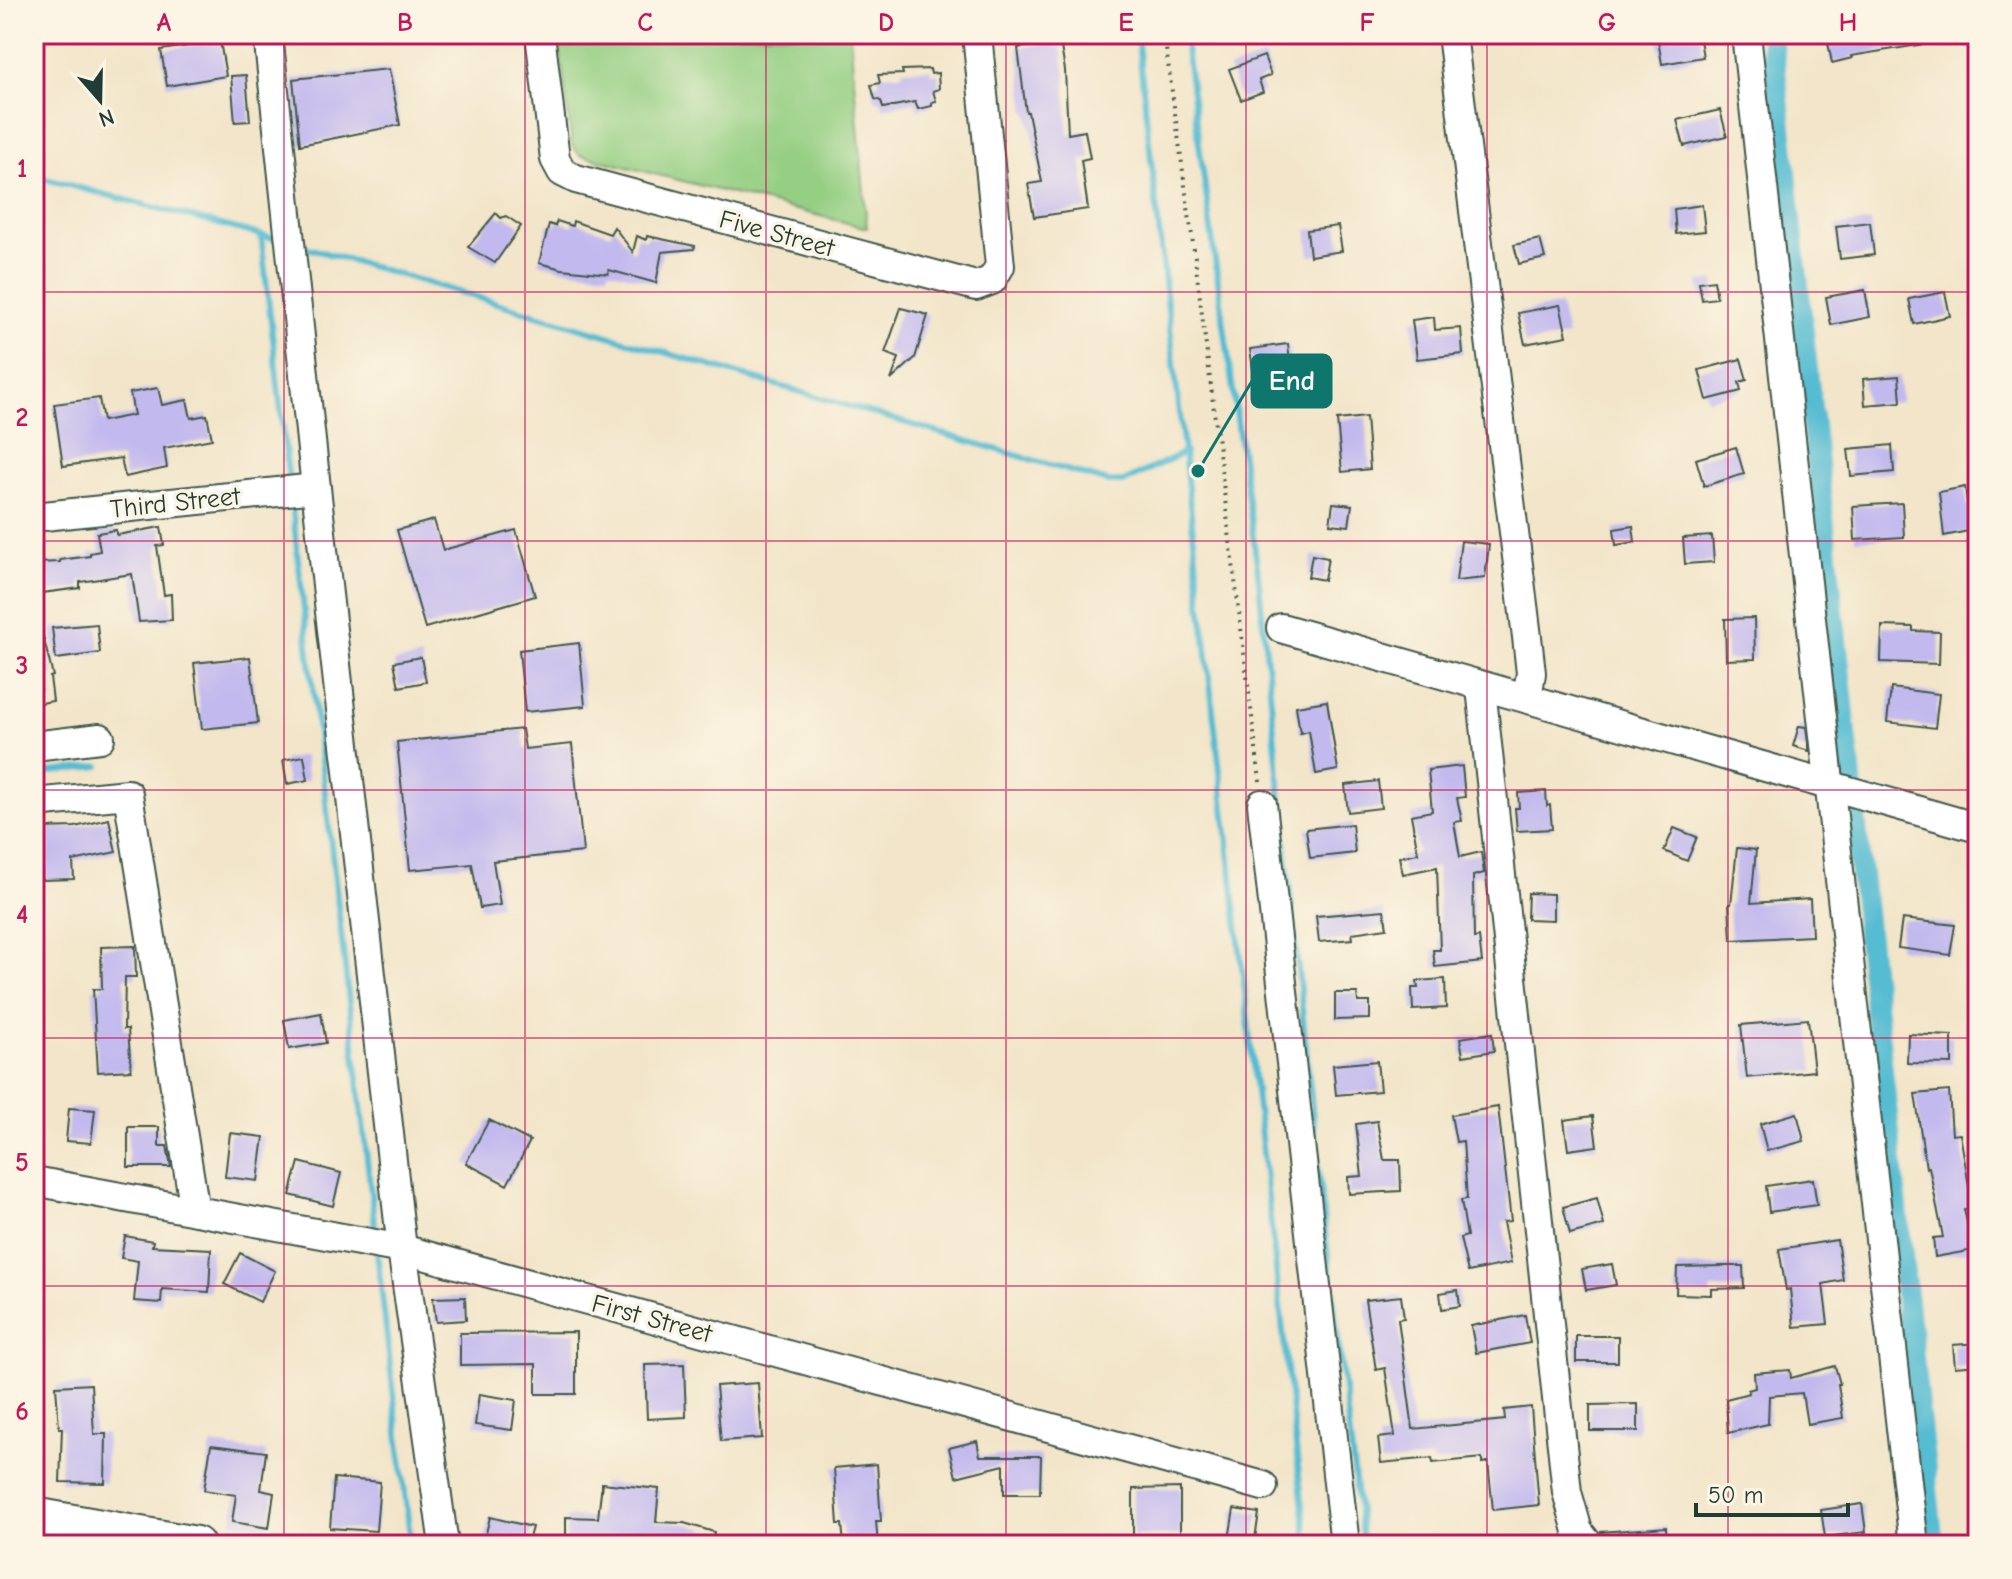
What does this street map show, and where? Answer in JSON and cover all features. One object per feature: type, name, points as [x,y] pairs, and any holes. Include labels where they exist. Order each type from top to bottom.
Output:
[{"type":"main road","points":[[34,1516],[196,1545]]},
{"type":"street","points":[[268,34],[292,274],[402,1249],[444,1545]]},
{"type":"street","name":"Five Street","points":[[540,34],[555,159],[562,172],[576,179],[976,286],[992,280],[1000,266],[977,34]]},
{"type":"street","points":[[1452,34],[1527,637],[1531,673],[1527,698]]},
{"type":"street","points":[[1746,34],[1914,1545]]},
{"type":"street","name":"Third Street","points":[[34,517],[316,488]]},
{"type":"street","points":[[1281,628],[1481,688],[1527,698],[1978,828]]},
{"type":"street","points":[[1481,688],[1567,1492],[1578,1531],[1589,1545]]},
{"type":"street","points":[[34,746],[100,738]]},
{"type":"street","points":[[34,803],[128,794],[195,1211]]},
{"type":"street","points":[[1262,804],[1345,1545]]},
{"type":"street","name":"First Street","points":[[34,1181],[402,1249],[1263,1486]]},
{"type":"path","points":[[1164,34],[1197,274],[1262,804]]},
{"type":"green space","points":[[667,34],[850,34],[867,228],[580,155],[572,145],[560,48]]},
{"type":"building","points":[[1657,34],[1699,34],[1703,57],[1662,64]]},
{"type":"building","points":[[1869,34],[1930,34],[1931,43],[1851,56],[1832,63],[1828,43]]},
{"type":"building","points":[[220,41],[226,76],[167,86],[161,50]]},
{"type":"building","points":[[1060,41],[1065,70],[1068,134],[1085,131],[1090,158],[1081,160],[1088,209],[1034,217],[1028,184],[1042,182],[1026,112],[1018,48]]},
{"type":"building","points":[[1264,56],[1271,75],[1259,80],[1263,92],[1241,100],[1229,69]]},
{"type":"building","points":[[389,69],[400,125],[300,145],[293,79]]},
{"type":"building","points":[[930,69],[931,74],[938,73],[939,89],[933,91],[936,101],[932,102],[932,106],[918,109],[915,102],[883,108],[881,101],[875,99],[871,85],[880,83],[878,75]]},
{"type":"building","points":[[246,75],[250,121],[235,122],[231,76]]},
{"type":"building","points":[[1720,110],[1727,136],[1684,146],[1677,120]]},
{"type":"building","points":[[1702,205],[1705,231],[1676,234],[1674,209]]},
{"type":"building","points":[[496,213],[521,226],[495,263],[468,247]]},
{"type":"building","points":[[557,221],[572,226],[573,221],[610,234],[614,227],[633,252],[637,236],[646,240],[647,236],[695,246],[694,249],[662,252],[656,283],[609,270],[608,274],[562,269],[539,263],[549,224],[555,226]]},
{"type":"building","points":[[1870,222],[1874,255],[1840,259],[1836,226]]},
{"type":"building","points":[[1338,226],[1342,251],[1310,256],[1307,230]]},
{"type":"building","points":[[1540,239],[1545,258],[1519,264],[1514,245]]},
{"type":"building","points":[[1714,280],[1717,298],[1702,300],[1699,282]]},
{"type":"building","points":[[1865,290],[1870,317],[1831,325],[1826,297]]},
{"type":"building","points":[[1945,292],[1950,316],[1914,324],[1909,299]]},
{"type":"building","points":[[1560,305],[1567,336],[1525,344],[1518,313]]},
{"type":"building","points":[[901,308],[928,315],[915,358],[891,380],[899,358],[885,353]]},
{"type":"building","points":[[1434,317],[1435,330],[1461,328],[1463,354],[1417,359],[1412,320]]},
{"type":"building","points":[[1288,344],[1291,372],[1254,376],[1250,349]]},
{"type":"building","points":[[1741,359],[1747,380],[1739,382],[1741,391],[1707,400],[1699,370]]},
{"type":"building","points":[[1899,376],[1901,402],[1865,405],[1863,379]]},
{"type":"building","points":[[158,388],[162,405],[187,400],[191,418],[207,415],[212,439],[164,448],[167,468],[125,477],[121,458],[63,466],[54,404],[99,398],[103,421],[134,415],[130,393]]},
{"type":"building","points":[[1366,417],[1370,469],[1342,472],[1337,420]]},
{"type":"building","points":[[1892,445],[1894,472],[1851,476],[1848,449]]},
{"type":"building","points":[[1736,447],[1744,474],[1704,486],[1696,459]]},
{"type":"building","points":[[1965,487],[1968,507],[1974,506],[1978,529],[1944,536],[1939,492]]},
{"type":"building","points":[[1333,503],[1352,505],[1349,526],[1330,524]]},
{"type":"building","points":[[1902,503],[1904,537],[1855,540],[1853,506]]},
{"type":"building","points":[[434,520],[443,550],[516,530],[535,596],[425,628],[397,530]]},
{"type":"building","points":[[1633,526],[1635,542],[1616,545],[1614,529]]},
{"type":"building","points":[[161,527],[164,545],[157,546],[164,595],[171,594],[172,620],[139,622],[132,574],[80,582],[80,588],[34,594],[34,563],[90,556],[90,553],[100,551],[97,533],[116,530],[117,535]]},
{"type":"building","points":[[1712,536],[1714,562],[1685,564],[1683,538]]},
{"type":"building","points":[[1461,541],[1489,544],[1485,578],[1456,581]]},
{"type":"building","points":[[1312,555],[1328,558],[1324,580],[1308,577]]},
{"type":"building","points":[[1754,618],[1755,659],[1726,660],[1725,619]]},
{"type":"building","points":[[97,624],[100,653],[56,659],[52,628]]},
{"type":"building","points":[[1882,626],[1940,632],[1939,664],[1881,662]]},
{"type":"building","points":[[43,636],[53,676],[50,677],[53,701],[34,704],[34,637]]},
{"type":"building","points":[[579,643],[585,706],[525,712],[519,650]]},
{"type":"building","points":[[250,657],[258,723],[202,729],[194,663]]},
{"type":"building","points":[[421,657],[426,682],[399,687],[394,662]]},
{"type":"building","points":[[1891,688],[1939,694],[1935,728],[1887,722]]},
{"type":"building","points":[[1327,701],[1338,770],[1316,774],[1309,731],[1300,733],[1296,706]]},
{"type":"building","points":[[1799,726],[1806,727],[1809,751],[1793,746]]},
{"type":"building","points":[[522,729],[525,749],[572,744],[583,852],[493,861],[500,905],[480,908],[472,864],[410,870],[397,742]]},
{"type":"building","points":[[304,756],[308,780],[287,784],[283,760]]},
{"type":"building","points":[[1462,766],[1465,797],[1457,798],[1462,821],[1454,822],[1460,857],[1481,852],[1484,873],[1473,876],[1474,938],[1479,937],[1482,962],[1435,967],[1433,950],[1440,950],[1437,867],[1403,874],[1399,857],[1418,853],[1411,815],[1432,811],[1428,770]]},
{"type":"building","points":[[1378,781],[1381,808],[1348,812],[1345,785]]},
{"type":"building","points":[[1546,791],[1552,829],[1517,831],[1515,808],[1519,808],[1518,793]]},
{"type":"building","points":[[109,819],[116,852],[73,861],[74,879],[42,880],[40,828],[75,827]]},
{"type":"building","points":[[1352,824],[1355,853],[1310,858],[1306,829]]},
{"type":"building","points":[[1674,828],[1697,837],[1687,861],[1664,851]]},
{"type":"building","points":[[1737,848],[1756,850],[1751,903],[1810,899],[1812,936],[1731,940],[1729,904]]},
{"type":"building","points":[[1528,893],[1553,894],[1553,920],[1527,919]]},
{"type":"building","points":[[1384,910],[1387,928],[1352,933],[1353,939],[1319,942],[1316,916]]},
{"type":"building","points":[[1902,919],[1955,925],[1950,955],[1898,948]]},
{"type":"building","points":[[135,946],[136,977],[125,977],[124,1029],[128,1029],[131,1070],[98,1072],[93,989],[102,989],[101,947]]},
{"type":"building","points":[[1445,979],[1446,1008],[1413,1010],[1412,988],[1418,988],[1417,981]]},
{"type":"building","points":[[1335,993],[1357,993],[1358,1002],[1370,1002],[1370,1019],[1335,1020]]},
{"type":"building","points":[[321,1013],[326,1043],[289,1049],[284,1020]]},
{"type":"building","points":[[1808,1019],[1814,1071],[1747,1078],[1741,1025]]},
{"type":"building","points":[[1492,1033],[1494,1051],[1463,1056],[1460,1038]]},
{"type":"building","points":[[1908,1034],[1952,1036],[1952,1064],[1907,1063]]},
{"type":"building","points":[[1377,1061],[1380,1091],[1336,1095],[1333,1065]]},
{"type":"building","points":[[1949,1091],[1952,1135],[1960,1134],[1973,1209],[1964,1210],[1974,1250],[1935,1257],[1933,1238],[1943,1237],[1929,1167],[1926,1168],[1915,1094]]},
{"type":"building","points":[[1498,1107],[1511,1221],[1503,1222],[1511,1263],[1468,1272],[1460,1238],[1467,1236],[1461,1200],[1467,1199],[1463,1141],[1456,1142],[1451,1115]]},
{"type":"building","points":[[69,1108],[95,1110],[91,1143],[66,1141]]},
{"type":"building","points":[[1797,1113],[1804,1141],[1767,1151],[1760,1124]]},
{"type":"building","points":[[1593,1116],[1597,1146],[1568,1150],[1564,1120]]},
{"type":"building","points":[[489,1120],[530,1141],[507,1185],[466,1163]]},
{"type":"building","points":[[1377,1121],[1384,1160],[1400,1160],[1401,1191],[1349,1194],[1348,1177],[1362,1176],[1356,1124]]},
{"type":"building","points":[[128,1127],[159,1127],[159,1146],[167,1146],[171,1167],[128,1167]]},
{"type":"building","points":[[230,1133],[264,1137],[258,1181],[225,1177]]},
{"type":"building","points":[[299,1162],[341,1173],[333,1206],[290,1195]]},
{"type":"building","points":[[1813,1179],[1817,1205],[1769,1212],[1766,1186]]},
{"type":"building","points":[[1597,1198],[1604,1225],[1570,1234],[1563,1207]]},
{"type":"building","points":[[125,1236],[153,1241],[152,1246],[211,1249],[209,1292],[162,1289],[161,1303],[134,1301],[138,1261],[121,1258]]},
{"type":"building","points":[[1837,1240],[1843,1280],[1823,1284],[1828,1324],[1794,1327],[1790,1289],[1786,1290],[1779,1249]]},
{"type":"building","points":[[240,1253],[275,1271],[260,1302],[224,1284]]},
{"type":"building","points":[[1612,1264],[1616,1285],[1586,1290],[1582,1269]]},
{"type":"building","points":[[1743,1266],[1744,1288],[1711,1289],[1711,1295],[1676,1294],[1677,1267]]},
{"type":"building","points":[[1458,1290],[1460,1306],[1442,1309],[1440,1293]]},
{"type":"building","points":[[1401,1296],[1404,1318],[1398,1319],[1413,1429],[1505,1420],[1504,1410],[1531,1407],[1539,1505],[1493,1510],[1488,1462],[1482,1463],[1482,1458],[1433,1463],[1432,1458],[1381,1463],[1378,1438],[1395,1436],[1385,1368],[1376,1370],[1365,1300]]},
{"type":"building","points":[[465,1297],[466,1320],[436,1322],[433,1298]]},
{"type":"building","points":[[1525,1315],[1530,1343],[1476,1353],[1471,1326]]},
{"type":"building","points":[[576,1332],[576,1394],[536,1394],[536,1364],[460,1365],[460,1333]]},
{"type":"building","points":[[1576,1336],[1618,1336],[1618,1362],[1576,1362]]},
{"type":"building","points":[[1978,1343],[1978,1365],[1955,1367],[1953,1345]]},
{"type":"building","points":[[684,1364],[686,1417],[647,1419],[645,1365]]},
{"type":"building","points":[[1835,1366],[1843,1418],[1807,1424],[1802,1393],[1769,1396],[1768,1424],[1728,1433],[1726,1399],[1749,1393],[1748,1390],[1755,1388],[1754,1373],[1790,1370],[1791,1378]]},
{"type":"building","points":[[758,1383],[762,1438],[721,1441],[716,1386]]},
{"type":"building","points":[[91,1384],[94,1434],[106,1434],[105,1483],[60,1482],[62,1428],[59,1428],[56,1386]]},
{"type":"building","points":[[479,1394],[516,1400],[512,1430],[475,1425]]},
{"type":"building","points":[[1638,1404],[1638,1431],[1590,1431],[1590,1405]]},
{"type":"building","points":[[977,1441],[980,1456],[1041,1456],[1040,1494],[1004,1494],[1004,1465],[956,1477],[949,1448]]},
{"type":"building","points":[[211,1445],[266,1452],[261,1490],[274,1493],[269,1528],[232,1522],[236,1495],[204,1490]]},
{"type":"building","points":[[877,1464],[881,1521],[876,1521],[878,1545],[844,1545],[842,1524],[838,1524],[834,1468]]},
{"type":"building","points":[[334,1478],[380,1482],[376,1531],[330,1528]]},
{"type":"building","points":[[602,1483],[659,1489],[656,1522],[684,1523],[714,1532],[712,1545],[566,1545],[566,1517],[598,1518]]},
{"type":"building","points":[[1180,1488],[1180,1535],[1133,1536],[1133,1489]]},
{"type":"building","points":[[1862,1504],[1866,1532],[1825,1537],[1821,1510]]},
{"type":"building","points":[[1234,1509],[1259,1513],[1254,1545],[1228,1545]]},
{"type":"building","points":[[490,1517],[532,1527],[527,1545],[483,1545]]},
{"type":"building","points":[[1666,1527],[1667,1545],[1606,1545],[1601,1532]]},
{"type":"waterway","points":[[1137,34],[1307,1545]]},
{"type":"waterway","points":[[1184,34],[1258,572],[1322,1207],[1363,1545]]},
{"type":"waterway","points":[[1771,34],[1933,1545]]},
{"type":"waterway","points":[[34,176],[283,241]]},
{"type":"waterway","points":[[261,235],[289,482]]},
{"type":"waterway","points":[[298,245],[1108,482],[1124,482],[1185,452]]},
{"type":"waterway","points":[[291,497],[376,1237]]},
{"type":"waterway","points":[[34,774],[99,766]]},
{"type":"waterway","points":[[377,1252],[411,1545]]},
{"type":"place","name":"End","points":[[1198,471]]}]
